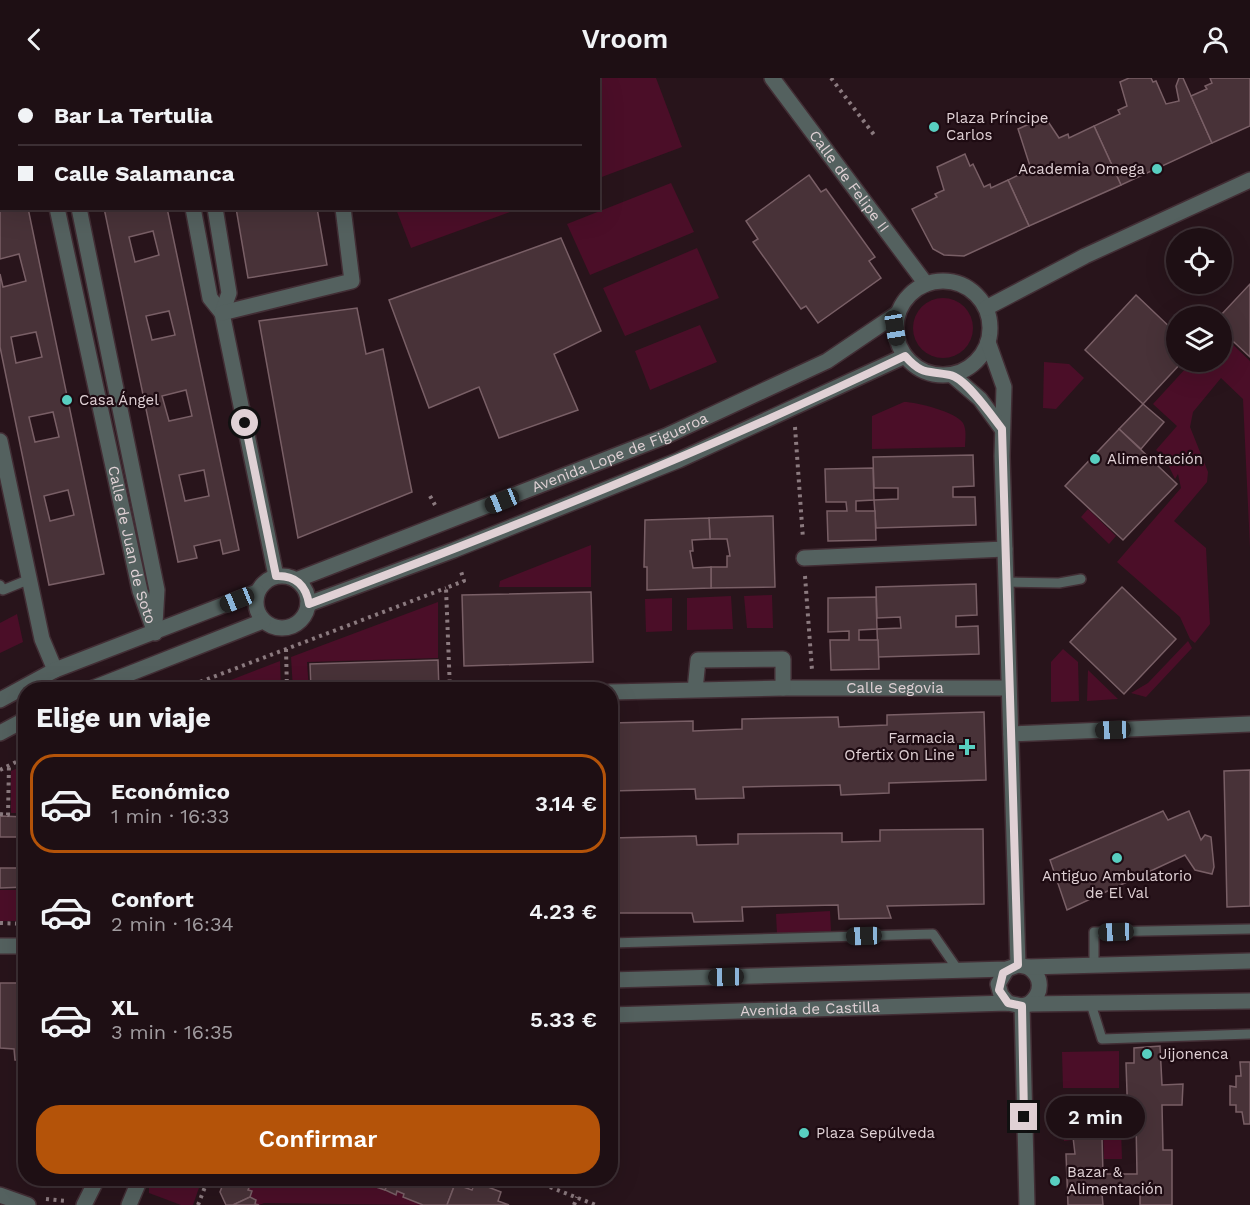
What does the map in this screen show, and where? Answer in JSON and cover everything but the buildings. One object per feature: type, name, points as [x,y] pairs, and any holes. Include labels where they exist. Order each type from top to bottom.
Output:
[{"type":"street","name":"Calle de Felipe II","points":[[772,78],[926,284]]},
{"type":"street","points":[[986,308],[1085,256],[1250,180]]},
{"type":"street","name":"Calle de Juan de Soto","points":[[57,210],[140,591],[155,633]]},
{"type":"street","name":"Calle de Juan de Soto","points":[[79,210],[157,590],[155,633]]},
{"type":"street","points":[[192,210],[210,298],[222,313],[276,576]]},
{"type":"street","points":[[214,210],[228,293],[222,313]]},
{"type":"street","points":[[222,313],[352,281],[343,210]]},
{"type":"street","points":[[952,375],[975,363],[988,342],[990,330],[986,308],[973,292],[954,282],[940,280],[926,284],[904,300],[895,328],[898,343],[914,366],[926,372],[952,375],[980,399],[1002,429]]},
{"type":"street","name":"Avenida Lope de Figueroa","points":[[296,580],[445,524],[666,436],[817,366],[898,313]]},
{"type":"street","points":[[988,342],[1004,387],[1002,429],[1008,688],[1018,967]]},
{"type":"street","name":"Avenida Lope de Figueroa","points":[[309,604],[454,550],[679,460],[905,356]]},
{"type":"street","points":[[0,441],[42,639],[55,670]]},
{"type":"street","points":[[804,558],[1005,549]]},
{"type":"street","points":[[276,576],[296,580],[303,586],[309,604],[307,613],[294,626],[276,628],[263,621],[256,610],[257,592],[262,584],[276,576]]},
{"type":"street","points":[[33,682],[55,670],[257,592]]},
{"type":"street","points":[[108,682],[263,621]]},
{"type":"street","points":[[695,690],[698,660],[783,659],[783,688]]},
{"type":"street","name":"Calle Segovia","points":[[618,693],[783,688],[1008,688]]},
{"type":"street","points":[[0,700],[18,690]]},
{"type":"street","points":[[0,732],[18,723]]},
{"type":"street","points":[[1011,734],[1250,724]]},
{"type":"street","points":[[0,946],[18,946]]},
{"type":"street","points":[[618,980],[1250,961]]},
{"type":"street","points":[[1018,967],[998,984],[1001,995],[1020,1004]]},
{"type":"street","points":[[1018,967],[1036,974],[1040,985],[1037,996],[1020,1004]]},
{"type":"street","name":"Avenida de Castilla","points":[[618,1015],[1020,1004],[1250,1001]]},
{"type":"street","points":[[1020,1004],[1027,1205]]},
{"type":"street","points":[[79,1202],[92,1186]]},
{"type":"street","points":[[129,1205],[137,1186]]},
{"type":"street","points":[[0,1195],[28,1205]]},
{"type":"lane","points":[[0,585],[3,590],[30,579]]},
{"type":"lane","points":[[1007,582],[1059,583],[1081,579]]},
{"type":"lane","points":[[1094,965],[1094,932],[1250,929]]},
{"type":"lane","points":[[618,944],[933,934],[958,970]]},
{"type":"lane","points":[[1091,1004],[1102,1039],[1250,1034]]},
{"type":"path","points":[[831,78],[875,136]]},
{"type":"path","points":[[430,496],[445,524]]},
{"type":"path","points":[[200,682],[464,581],[454,550]]},
{"type":"path","points":[[446,588],[450,682]]},
{"type":"path","points":[[286,649],[287,682]]},
{"type":"path","points":[[0,770],[18,761]]},
{"type":"path","points":[[0,814],[8,815],[9,765]]},
{"type":"path","points":[[0,924],[18,924]]},
{"type":"path","points":[[198,1205],[205,1186]]},
{"type":"path","points":[[548,1186],[596,1205]]},
{"type":"path","points":[[43,1205],[46,1197],[59,1202],[79,1202]]},
{"type":"path","points":[[574,1205],[577,1197]]},
{"type":"shaded area","points":[[600,78],[656,78],[682,147],[600,178]]},
{"type":"shaded area","points":[[671,183],[694,232],[590,275],[567,224]]},
{"type":"shaded area","points":[[396,210],[515,210],[411,248]]},
{"type":"shaded area","points":[[697,248],[719,298],[625,336],[603,288]]},
{"type":"shaded area","points":[[943,298],[960,303],[968,311],[973,328],[968,345],[960,353],[943,358],[926,353],[918,345],[913,328],[918,311],[926,303]]},
{"type":"shaded area","points":[[700,325],[717,362],[650,390],[635,351]]},
{"type":"shaded area","points":[[1232,344],[1250,361],[1250,548],[1243,399],[1221,378],[1193,412],[1190,427],[1208,472],[1207,482],[1174,521],[1206,548],[1210,624],[1195,643],[1190,639],[1180,617],[1117,562],[1181,488],[1178,474],[1175,479],[1165,458],[1156,450],[1177,426],[1153,404],[1182,372],[1232,372]]},
{"type":"shaded area","points":[[1044,362],[1069,364],[1084,378],[1056,409],[1043,408]]},
{"type":"shaded area","points":[[904,402],[936,408],[959,419],[965,429],[965,447],[872,449],[872,416]]},
{"type":"shaded area","points":[[1088,509],[1116,536],[1109,544],[1081,517]]},
{"type":"shaded area","points":[[591,545],[591,587],[499,587],[500,581]]},
{"type":"shaded area","points":[[772,595],[773,628],[747,628],[744,596]]},
{"type":"shaded area","points":[[731,596],[733,629],[687,630],[687,598]]},
{"type":"shaded area","points":[[672,598],[672,631],[646,632],[645,599]]},
{"type":"shaded area","points":[[438,602],[438,658],[307,662],[308,682],[293,682],[291,657]]},
{"type":"shaded area","points":[[17,614],[23,642],[0,653],[0,623]]},
{"type":"shaded area","points":[[1188,641],[1192,648],[1146,697],[1131,693],[1148,683]]},
{"type":"shaded area","points":[[1063,649],[1078,662],[1079,701],[1051,702],[1051,662]]},
{"type":"shaded area","points":[[280,661],[281,682],[226,682]]},
{"type":"shaded area","points":[[1088,670],[1118,699],[1087,701]]},
{"type":"shaded area","points":[[18,768],[18,813],[11,813],[11,771]]},
{"type":"shaded area","points":[[0,890],[18,890],[18,921],[0,921]]},
{"type":"shaded area","points":[[830,911],[831,931],[777,934],[776,914]]},
{"type":"shaded area","points":[[1119,1051],[1119,1088],[1063,1088],[1062,1052]]},
{"type":"shaded area","points":[[1062,1098],[1120,1098],[1122,1159],[1104,1159],[1103,1129],[1072,1129],[1072,1140],[1064,1141]]},
{"type":"shaded area","points":[[149,1186],[200,1186],[193,1205],[181,1205],[149,1193]]},
{"type":"shaded area","points":[[250,1186],[376,1186],[395,1194],[397,1191],[404,1194],[403,1197],[423,1205],[264,1203],[259,1205],[255,1204],[256,1200],[250,1197],[252,1192],[248,1190]]},
{"type":"place","name":"Plaza Príncipe Carlos","points":[[934,127]]},
{"type":"place","name":"Academia Omega","points":[[1157,169]]},
{"type":"place","name":"Casa Ángel","points":[[67,400]]},
{"type":"place","name":"Alimentación","points":[[1095,459]]},
{"type":"place","name":"Farmacia Ofertix On Line","points":[[967,747]]},
{"type":"place","name":"Antiguo Ambulatorio de El Val","points":[[1117,858]]},
{"type":"place","name":"Jijonenca","points":[[1147,1054]]},
{"type":"place","name":"Plaza Sepúlveda","points":[[804,1133]]},
{"type":"place","name":"Bazar & Alimentación","points":[[1055,1181]]},
{"type":"route","points":[[245,423],[276,576],[288,576],[296,580],[303,586],[309,604],[454,550],[679,460],[905,356],[914,366],[926,372],[952,375],[980,399],[1002,429],[1018,965],[1007,969],[998,984],[1004,1000],[1015,1006],[1022,1006],[1024,1117]]}]
